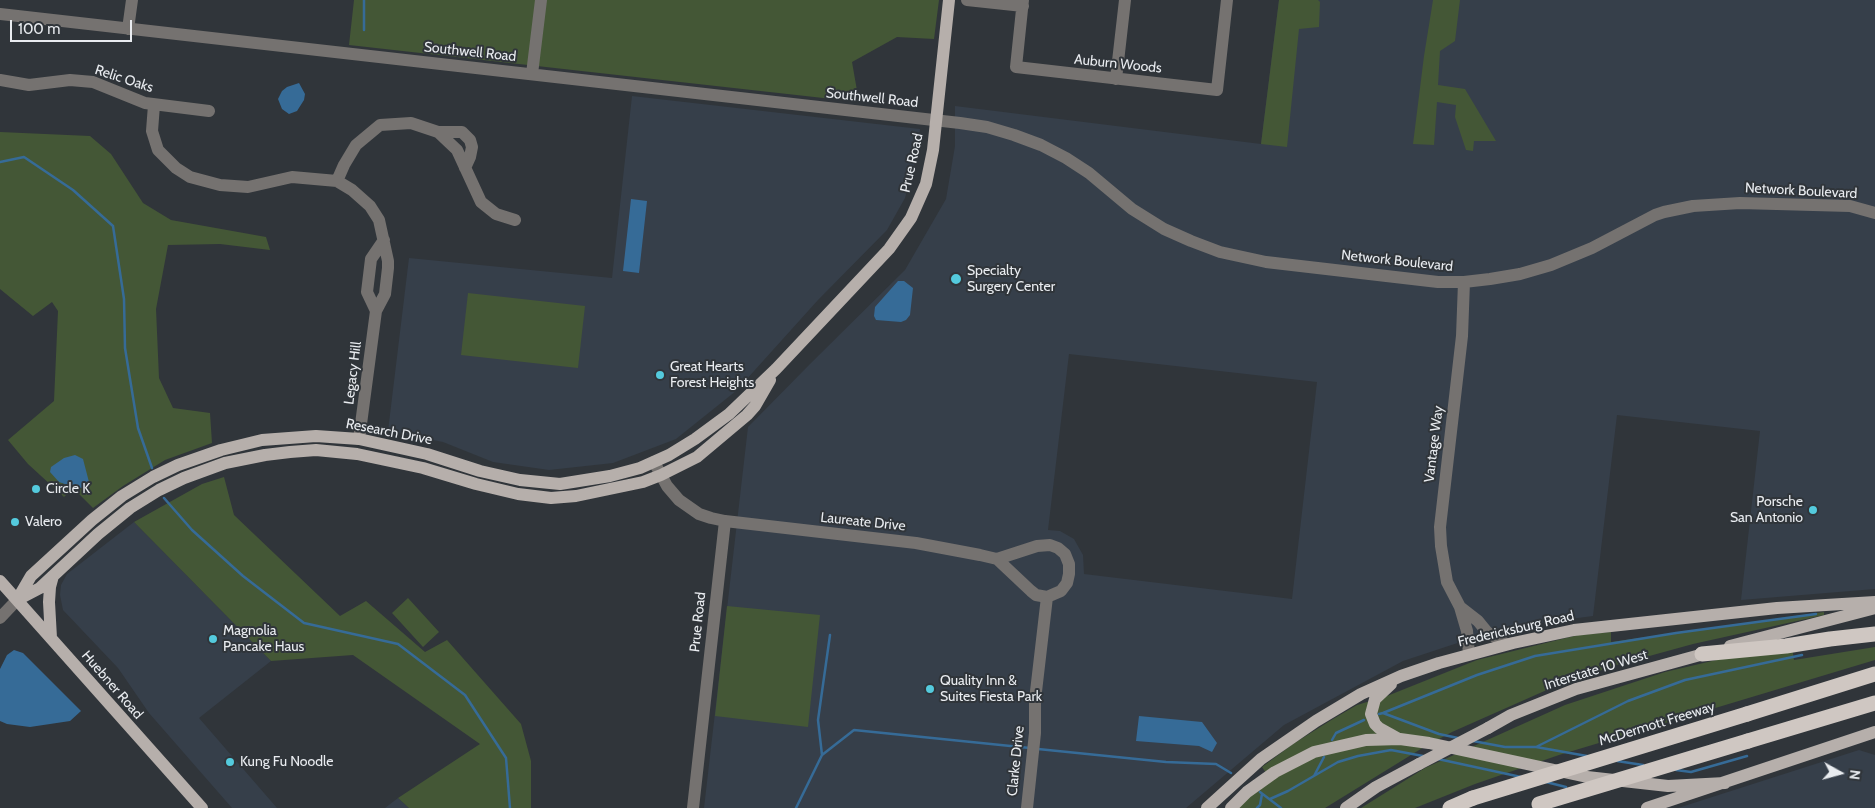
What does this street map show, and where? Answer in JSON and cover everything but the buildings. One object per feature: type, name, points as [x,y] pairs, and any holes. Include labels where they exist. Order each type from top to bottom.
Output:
[{"type":"highway","points":[[1702,654],[1875,634]]},
{"type":"highway","name":"McDermott Freeway","points":[[1450,808],[1473,798],[1875,674]]},
{"type":"highway","points":[[1533,806],[1875,703]]},
{"type":"main road","name":"Prue Road","points":[[654,462],[684,447],[712,428],[776,369],[888,248],[910,218],[926,184],[933,150],[949,0]]},
{"type":"main road","name":"Prue Road","points":[[660,475],[697,457],[747,416],[776,369]]},
{"type":"main road","name":"Research Drive","points":[[17,600],[31,576],[92,520],[122,496],[153,477],[178,465],[221,450],[262,440],[316,436],[359,439],[437,457],[480,471],[520,480],[560,484],[610,476],[654,462]]},
{"type":"main road","points":[[280,453],[305,448],[345,447],[354,445],[359,439],[370,449],[419,462],[427,469]]},
{"type":"main road","name":"Research Drive","points":[[17,600],[40,588],[116,519],[159,490],[184,478],[225,463],[265,455],[316,450],[357,454],[427,469],[518,494],[551,498],[576,496],[617,488],[660,475]]},
{"type":"main road","points":[[437,457],[442,467],[496,485],[502,490],[512,488],[548,490],[560,484]]},
{"type":"main road","points":[[51,638],[49,602],[50,587],[54,576]]},
{"type":"main road","name":"Huebner Road","points":[[0,581],[202,808]]},
{"type":"main road","name":"Fredericksburg Road","points":[[1207,808],[1261,759],[1316,720],[1361,694],[1401,676],[1469,654],[1506,644],[1574,630],[1619,624],[1777,608],[1875,602]]},
{"type":"main road","name":"Interstate 10 West","points":[[1346,808],[1376,787],[1512,715],[1576,689],[1875,608]]},
{"type":"main road","points":[[1400,739],[1379,728],[1371,714],[1375,698],[1401,676]]},
{"type":"main road","points":[[1647,808],[1869,738],[1875,732]]},
{"type":"main road","points":[[1231,808],[1247,792],[1276,772],[1314,752],[1366,740],[1400,739],[1429,742],[1587,777],[1668,786],[1725,783]]},
{"type":"street","points":[[128,29],[132,0]]},
{"type":"street","points":[[532,74],[541,0]]},
{"type":"street","points":[[967,0],[1023,3]]},
{"type":"street","points":[[1116,79],[1125,0]]},
{"type":"street","name":"Auburn Woods","points":[[1023,3],[1016,67],[1217,90],[1227,0]]},
{"type":"street","name":"Southwell Road","points":[[0,14],[936,120]]},
{"type":"street","name":"Relic Oaks","points":[[0,80],[28,85],[70,80],[93,82],[145,103],[209,111]]},
{"type":"street","name":"Legacy Hill","points":[[154,105],[152,132],[158,150],[176,168],[190,177],[220,184],[248,187],[292,176],[338,181],[352,190],[370,206],[379,220],[388,268],[385,294],[376,311],[359,439]]},
{"type":"street","name":"Network Boulevard","points":[[936,120],[987,127],[1041,145],[1089,173],[1132,209],[1164,229],[1220,252],[1266,262],[1438,282],[1464,282],[1520,274],[1551,265],[1592,248],[1655,215],[1694,206],[1740,203],[1850,206],[1875,213]]},
{"type":"street","points":[[338,181],[344,165],[356,145],[380,125],[411,123],[438,132],[457,150],[481,202],[496,214],[515,220]]},
{"type":"street","name":"Legacy Hill","points":[[376,311],[367,292],[372,259],[384,240]]},
{"type":"street","points":[[370,266],[388,268]]},
{"type":"street","name":"Vantage Way","points":[[1464,282],[1462,336],[1440,527],[1447,582],[1460,607],[1467,631],[1469,654]]},
{"type":"street","points":[[654,462],[667,486],[688,508],[699,514],[725,521]]},
{"type":"street","name":"Laureate Drive","points":[[725,521],[916,543],[996,559],[1037,546],[1050,545],[1058,548],[1064,554],[1070,564],[1070,574],[1067,583],[1061,591],[1047,597]]},
{"type":"street","name":"Prue Road","points":[[693,808],[725,521]]},
{"type":"street","points":[[996,559],[1031,592],[1047,597]]},
{"type":"street","name":"Clarke Drive","points":[[1026,808],[1033,754],[1035,700],[1047,597]]},
{"type":"street","name":"Research Drive","points":[[0,618],[17,600]]},
{"type":"street","name":"Vantage Way","points":[[1460,607],[1478,621],[1487,632],[1506,644]]},
{"type":"shaded area","points":[[1279,0],[1875,0],[1875,589],[1741,600],[1760,431],[1617,415],[1593,616],[1503,628],[1403,661],[1284,725],[1186,808],[704,808],[748,427],[905,270],[946,199],[955,146],[955,106],[1261,144]],"holes":[[[1069,354],[1317,382],[1292,599],[1084,574],[1083,555],[1074,539],[1060,531],[1048,530]]]},
{"type":"shaded area","points":[[632,96],[920,129],[916,159],[905,198],[887,230],[818,300],[736,391],[676,439],[613,463],[549,470],[493,462],[443,442],[388,431],[409,258],[612,278]]},
{"type":"shaded area","points":[[134,522],[271,661],[199,718],[277,808],[232,808],[149,713],[118,668],[63,610],[60,595],[61,585],[67,574]]},
{"type":"shaded area","points":[[1859,750],[1875,755],[1875,808],[1678,808]]},
{"type":"shaded area","points":[[398,798],[409,808],[385,808]]},
{"type":"green space","points":[[354,0],[939,0],[934,39],[897,37],[852,62],[859,102],[349,45]]},
{"type":"green space","points":[[1279,0],[1318,0],[1320,2],[1319,27],[1299,29],[1287,147],[1261,144]]},
{"type":"green space","points":[[1433,0],[1460,0],[1455,41],[1440,51],[1438,85],[1465,89],[1496,141],[1474,141],[1473,151],[1466,150],[1455,117],[1456,105],[1437,102],[1434,145],[1413,144]]},
{"type":"green space","points":[[0,132],[90,136],[111,154],[143,203],[171,220],[266,237],[270,250],[220,244],[168,245],[156,309],[159,378],[173,408],[210,413],[212,443],[165,460],[123,486],[93,508],[76,491],[69,492],[64,497],[28,464],[8,440],[54,401],[58,311],[52,302],[33,316],[0,289]]},
{"type":"green space","points":[[468,293],[585,306],[578,368],[461,355]]},
{"type":"green space","points":[[224,477],[234,515],[340,616],[366,601],[425,652],[447,640],[521,724],[531,761],[531,808],[409,808],[398,798],[480,744],[353,655],[271,661],[134,522],[202,484]]},
{"type":"green space","points":[[408,598],[439,632],[423,647],[392,613]]},
{"type":"green space","points":[[727,606],[820,615],[808,727],[715,716]]},
{"type":"green space","points":[[1824,612],[1824,615],[1693,644],[1613,666],[1549,689],[1452,732],[1424,747],[1325,808],[1237,808],[1270,779],[1262,767],[1293,744],[1333,719],[1357,705],[1387,696],[1477,660],[1578,635],[1611,632],[1611,642]]},
{"type":"green space","points":[[1792,647],[1794,660],[1875,647],[1875,660],[1559,755],[1475,784],[1415,808],[1361,808],[1425,768],[1565,705],[1665,672],[1725,658]]},
{"type":"water","points":[[299,83],[305,94],[304,100],[297,111],[289,114],[282,109],[278,99],[282,91],[287,87]]},
{"type":"water","points":[[631,199],[647,201],[639,273],[623,271]]},
{"type":"water","points":[[898,281],[904,281],[913,288],[910,315],[901,322],[876,320],[874,316],[875,307]]},
{"type":"water","points":[[75,455],[83,459],[89,482],[87,488],[76,488],[59,482],[50,472],[51,467],[64,458]]},
{"type":"water","points":[[14,650],[23,653],[81,711],[70,721],[30,727],[7,724],[0,721],[0,669],[7,655]]},
{"type":"water","points":[[1139,716],[1202,722],[1217,743],[1212,752],[1199,746],[1136,741]]},
{"type":"waterway","points":[[364,0],[364,30]]},
{"type":"waterway","points":[[0,162],[24,157],[73,190],[113,226],[124,299],[125,348],[138,428],[152,468]]},
{"type":"waterway","points":[[164,498],[192,530],[243,576],[304,623],[398,644],[465,695],[506,758],[510,808]]},
{"type":"waterway","points":[[1383,713],[1477,675],[1535,656],[1676,633],[1816,614]]},
{"type":"waterway","points":[[822,755],[818,720],[830,635]]},
{"type":"waterway","points":[[1536,747],[1628,701],[1685,680],[1802,655]]},
{"type":"waterway","points":[[1379,714],[1383,713],[1439,734],[1458,738]]},
{"type":"waterway","points":[[1332,740],[1336,733],[1364,720]]},
{"type":"waterway","points":[[796,808],[822,755],[854,730],[1030,748]]},
{"type":"waterway","points":[[1473,741],[1505,747],[1536,747],[1587,756]]},
{"type":"waterway","points":[[1038,749],[1166,762],[1216,764],[1231,773]]},
{"type":"waterway","points":[[1270,799],[1288,791],[1338,762],[1358,756],[1391,750],[1423,756]]},
{"type":"waterway","points":[[1676,770],[1691,772],[1747,756]]},
{"type":"waterway","points":[[1314,776],[1324,757]]},
{"type":"waterway","points":[[1438,759],[1521,777]]},
{"type":"waterway","points":[[1617,761],[1643,765]]},
{"type":"waterway","points":[[1546,782],[1566,787]]},
{"type":"waterway","points":[[1260,792],[1281,808]]},
{"type":"waterway","points":[[1257,808],[1260,805],[1262,794]]},
{"type":"place","name":"Specialty Surgery Center","points":[[956,279]]},
{"type":"place","name":"Great Hearts Forest Heights","points":[[660,375]]},
{"type":"place","name":"Circle K","points":[[36,489]]},
{"type":"place","name":"Porsche San Antonio","points":[[1813,510]]},
{"type":"place","name":"Valero","points":[[15,522]]},
{"type":"place","name":"Magnolia Pancake Haus","points":[[213,639]]},
{"type":"place","name":"Quality Inn & Suites Fiesta Park","points":[[930,689]]},
{"type":"place","name":"Kung Fu Noodle","points":[[230,762]]}]
